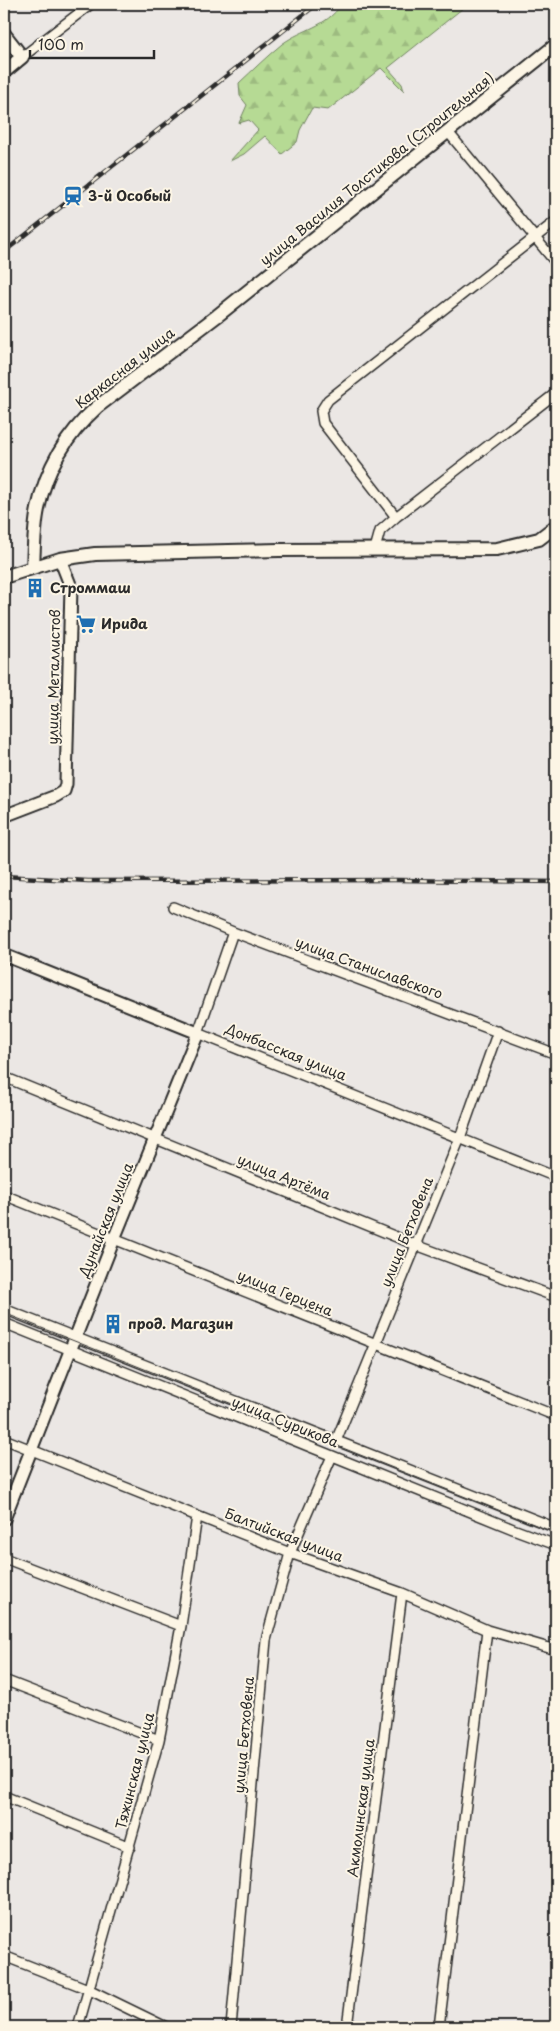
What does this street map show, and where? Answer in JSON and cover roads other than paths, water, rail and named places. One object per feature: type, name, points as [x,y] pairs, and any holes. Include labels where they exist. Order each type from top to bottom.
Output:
[{"type":"main road","points":[[4,34],[22,58],[4,72]]},
{"type":"main road","name":"улица Василия Толстикова (Строительная)","points":[[217,316],[556,45]]},
{"type":"main road","name":"Каркасная улица","points":[[33,567],[38,508],[62,446],[79,423],[98,407],[217,316]]},
{"type":"main road","points":[[4,578],[60,559],[95,554],[375,549],[497,549],[539,539],[556,526]]},
{"type":"street","points":[[22,58],[91,4]]},
{"type":"street","points":[[448,132],[556,263]]},
{"type":"street","points":[[396,516],[323,423],[321,411],[328,400],[556,221]]},
{"type":"street","points":[[375,549],[380,531],[396,516],[556,393]]},
{"type":"street","name":"улица Металлистов","points":[[4,816],[56,796],[64,791],[66,784],[71,587],[60,559]]},
{"type":"street","name":"улица Станиславского","points":[[173,907],[233,932],[556,1054]]},
{"type":"street","name":"Дунайская улица","points":[[4,1519],[114,1239],[198,1033],[233,932]]},
{"type":"street","name":"Донбасская улица","points":[[4,955],[556,1176]]},
{"type":"street","name":"улица Бетховена","points":[[336,1442],[460,1138],[498,1031]]},
{"type":"street","name":"улица Артёма","points":[[4,1077],[416,1245],[556,1297]]},
{"type":"street","name":"улица Герцена","points":[[4,1195],[556,1416]]},
{"type":"street","name":"улица Сурикова","points":[[4,1309],[556,1528]]},
{"type":"street","name":"улица Сурикова","points":[[4,1323],[556,1545]]},
{"type":"street","name":"Балтийская улица","points":[[4,1439],[290,1553],[402,1593],[487,1630],[556,1650]]},
{"type":"street","name":"улица Бетховена","points":[[231,2027],[266,1640],[290,1553],[332,1456]]},
{"type":"street","name":"Тяжинская улица","points":[[78,2027],[159,1740],[181,1626],[197,1516]]},
{"type":"street","points":[[4,1558],[181,1626]]},
{"type":"street","name":"Акмолинская улица","points":[[347,2027],[402,1593]]},
{"type":"street","points":[[439,2027],[487,1630]]},
{"type":"street","points":[[4,1680],[159,1740]]},
{"type":"street","points":[[4,1796],[130,1847]]},
{"type":"street","points":[[4,1956],[88,1989],[166,2027]]},
{"type":"tram line","points":[[4,1313],[556,1533]]},
{"type":"railway","points":[[4,252],[317,4]]},
{"type":"railway","points":[[4,876],[88,881],[396,880],[556,882]]},
{"type":"place","name":"3-й Особый","points":[[73,196]]},
{"type":"place","name":"Строммаш","points":[[35,588]]},
{"type":"place","name":"Ирида","points":[[86,624]]},
{"type":"place","name":"прод. Магазин","points":[[113,1324]]}]
